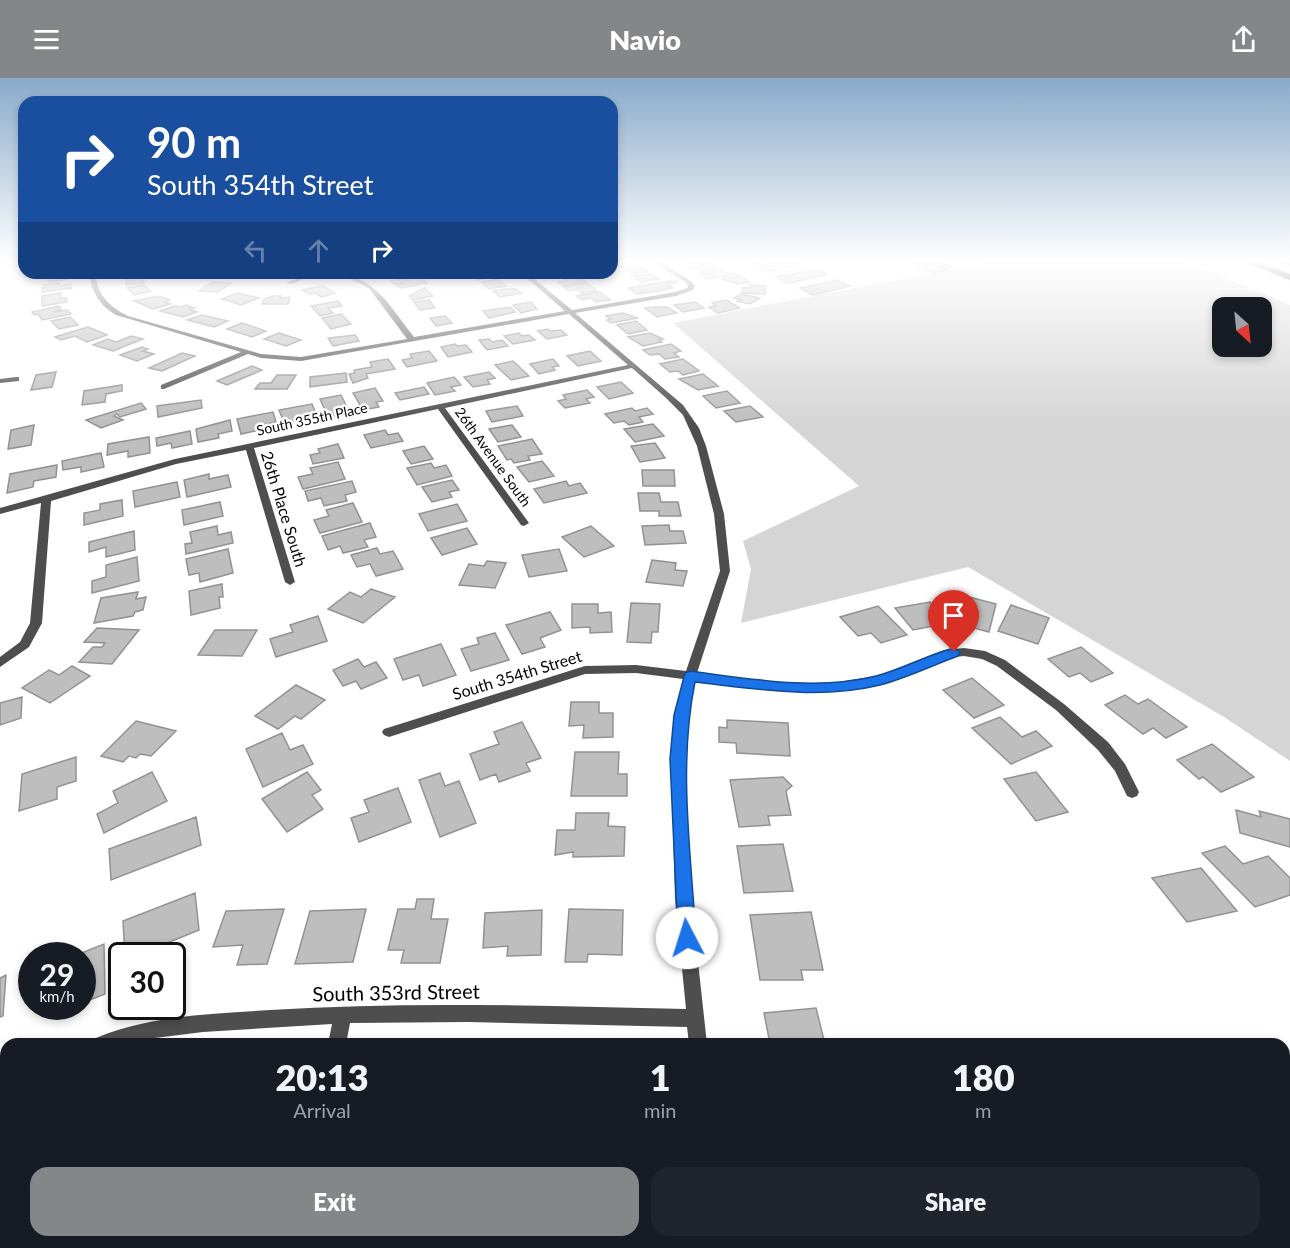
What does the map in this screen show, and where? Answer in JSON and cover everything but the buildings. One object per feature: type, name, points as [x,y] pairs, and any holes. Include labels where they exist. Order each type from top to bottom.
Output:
[{"type":"street","points":[[126,316],[275,358],[314,358],[553,316]]},
{"type":"street","points":[[393,316],[412,340]]},
{"type":"street","points":[[571,316],[687,414],[700,443],[722,526],[726,554],[725,571],[690,676],[681,715],[678,759],[683,898],[697,1038]]},
{"type":"street","points":[[164,387],[248,352]]},
{"type":"street","name":"South 355th Place","points":[[0,511],[46,500],[142,470],[632,366]]},
{"type":"street","points":[[0,381],[16,379]]},
{"type":"street","name":"26th Avenue South","points":[[440,406],[524,523]]},
{"type":"street","name":"26th Place South","points":[[249,446],[290,582]]},
{"type":"street","points":[[0,663],[25,644],[36,624],[46,500]]},
{"type":"street","name":"South 354th Street","points":[[389,732],[585,670],[626,669],[783,687],[841,687],[894,675],[944,654],[964,652],[985,655],[1032,684],[1091,734],[1114,759],[1132,792]]},
{"type":"street","name":"South 353rd Street","points":[[121,1038],[147,1030],[192,1024],[343,1014],[468,1013],[694,1018]]},
{"type":"street","points":[[338,1038],[343,1014]]},
{"type":"shaded area","points":[[711,316],[1212,316],[1212,357],[1272,357],[1272,316],[1290,316],[1290,761],[1224,717],[968,567],[741,623],[751,569],[743,541],[859,486],[673,323]]},
{"type":"route","points":[[687,938],[683,898],[678,759],[681,715],[690,676],[775,687],[810,689],[841,687],[880,680],[954,652]]}]
